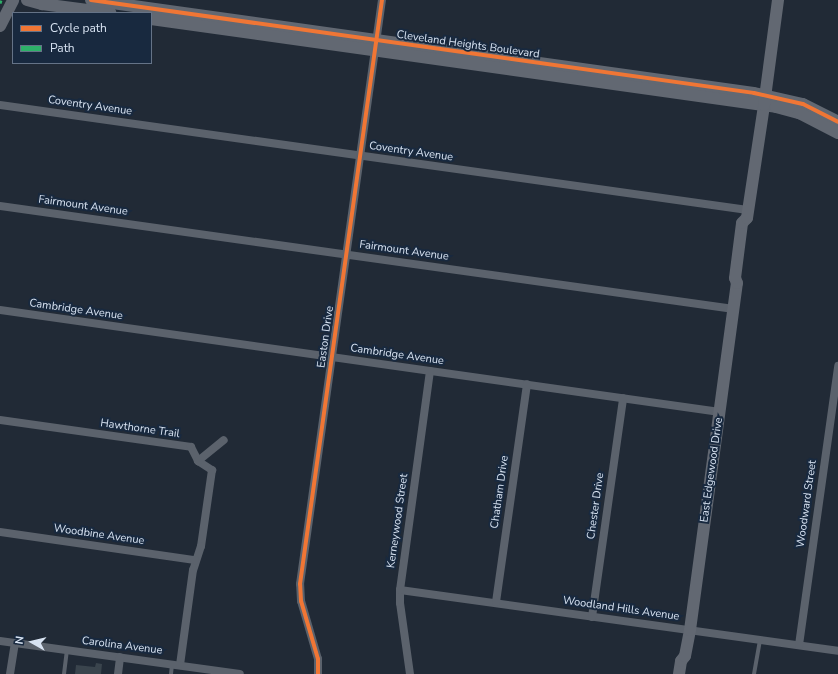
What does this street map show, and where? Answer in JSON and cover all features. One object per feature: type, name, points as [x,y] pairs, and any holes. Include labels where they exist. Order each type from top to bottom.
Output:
[{"type":"street","points":[[0,26],[13,0]]},
{"type":"street","points":[[27,0],[42,4],[102,12]]},
{"type":"street","name":"Cleveland Heights Boulevard","points":[[91,0],[195,20],[765,100],[803,104],[838,122]]},
{"type":"street","name":"Easton Drive","points":[[318,674],[318,659],[301,601],[300,584],[382,0]]},
{"type":"street","name":"East Edgewood Drive","points":[[679,674],[680,661],[685,656],[690,630],[734,309],[737,283],[735,278],[742,222],[747,214],[765,100],[778,0]]},
{"type":"street","name":"Cleveland Heights Boulevard","points":[[152,19],[195,20]]},
{"type":"street","name":"Cleveland Heights Boulevard","points":[[765,100],[800,113],[838,133]]},
{"type":"street","name":"Coventry Avenue","points":[[0,105],[360,156],[747,214]]},
{"type":"street","name":"Fairmount Avenue","points":[[0,206],[734,309]]},
{"type":"street","name":"Cambridge Avenue","points":[[0,310],[720,412]]},
{"type":"street","name":"Woodward Street","points":[[799,645],[838,366]]},
{"type":"street","name":"Kerneywood Street","points":[[410,674],[400,603],[400,590],[430,371]]},
{"type":"street","name":"Chatham Drive","points":[[496,602],[527,384]]},
{"type":"street","name":"Chester Drive","points":[[592,617],[623,398]]},
{"type":"street","name":"Hawthorne Trail","points":[[0,420],[191,447],[198,461],[212,470],[201,546],[195,560],[176,664]]},
{"type":"street","points":[[198,461],[224,440]]},
{"type":"street","name":"Woodbine Avenue","points":[[0,532],[195,560]]},
{"type":"street","name":"Woodland Hills Avenue","points":[[400,590],[496,602],[592,617],[838,651]]},
{"type":"street","name":"Carolina Avenue","points":[[0,641],[240,674]]},
{"type":"street","points":[[10,674],[15,643]]},
{"type":"street","name":"East Edgewood Drive","points":[[685,656],[688,662],[686,674]]},
{"type":"street","points":[[118,674],[120,657]]},
{"type":"lane","points":[[754,674],[760,640]]},
{"type":"lane","points":[[64,674],[67,650]]},
{"type":"lane","points":[[171,674],[176,664]]},
{"type":"building","points":[[96,663],[102,664],[101,674],[75,674],[76,665],[95,667]]},
{"type":"cycle path","points":[[91,0],[754,93],[803,104],[838,122]]},
{"type":"cycle path","points":[[318,674],[318,659],[301,601],[300,584],[382,0]]}]
